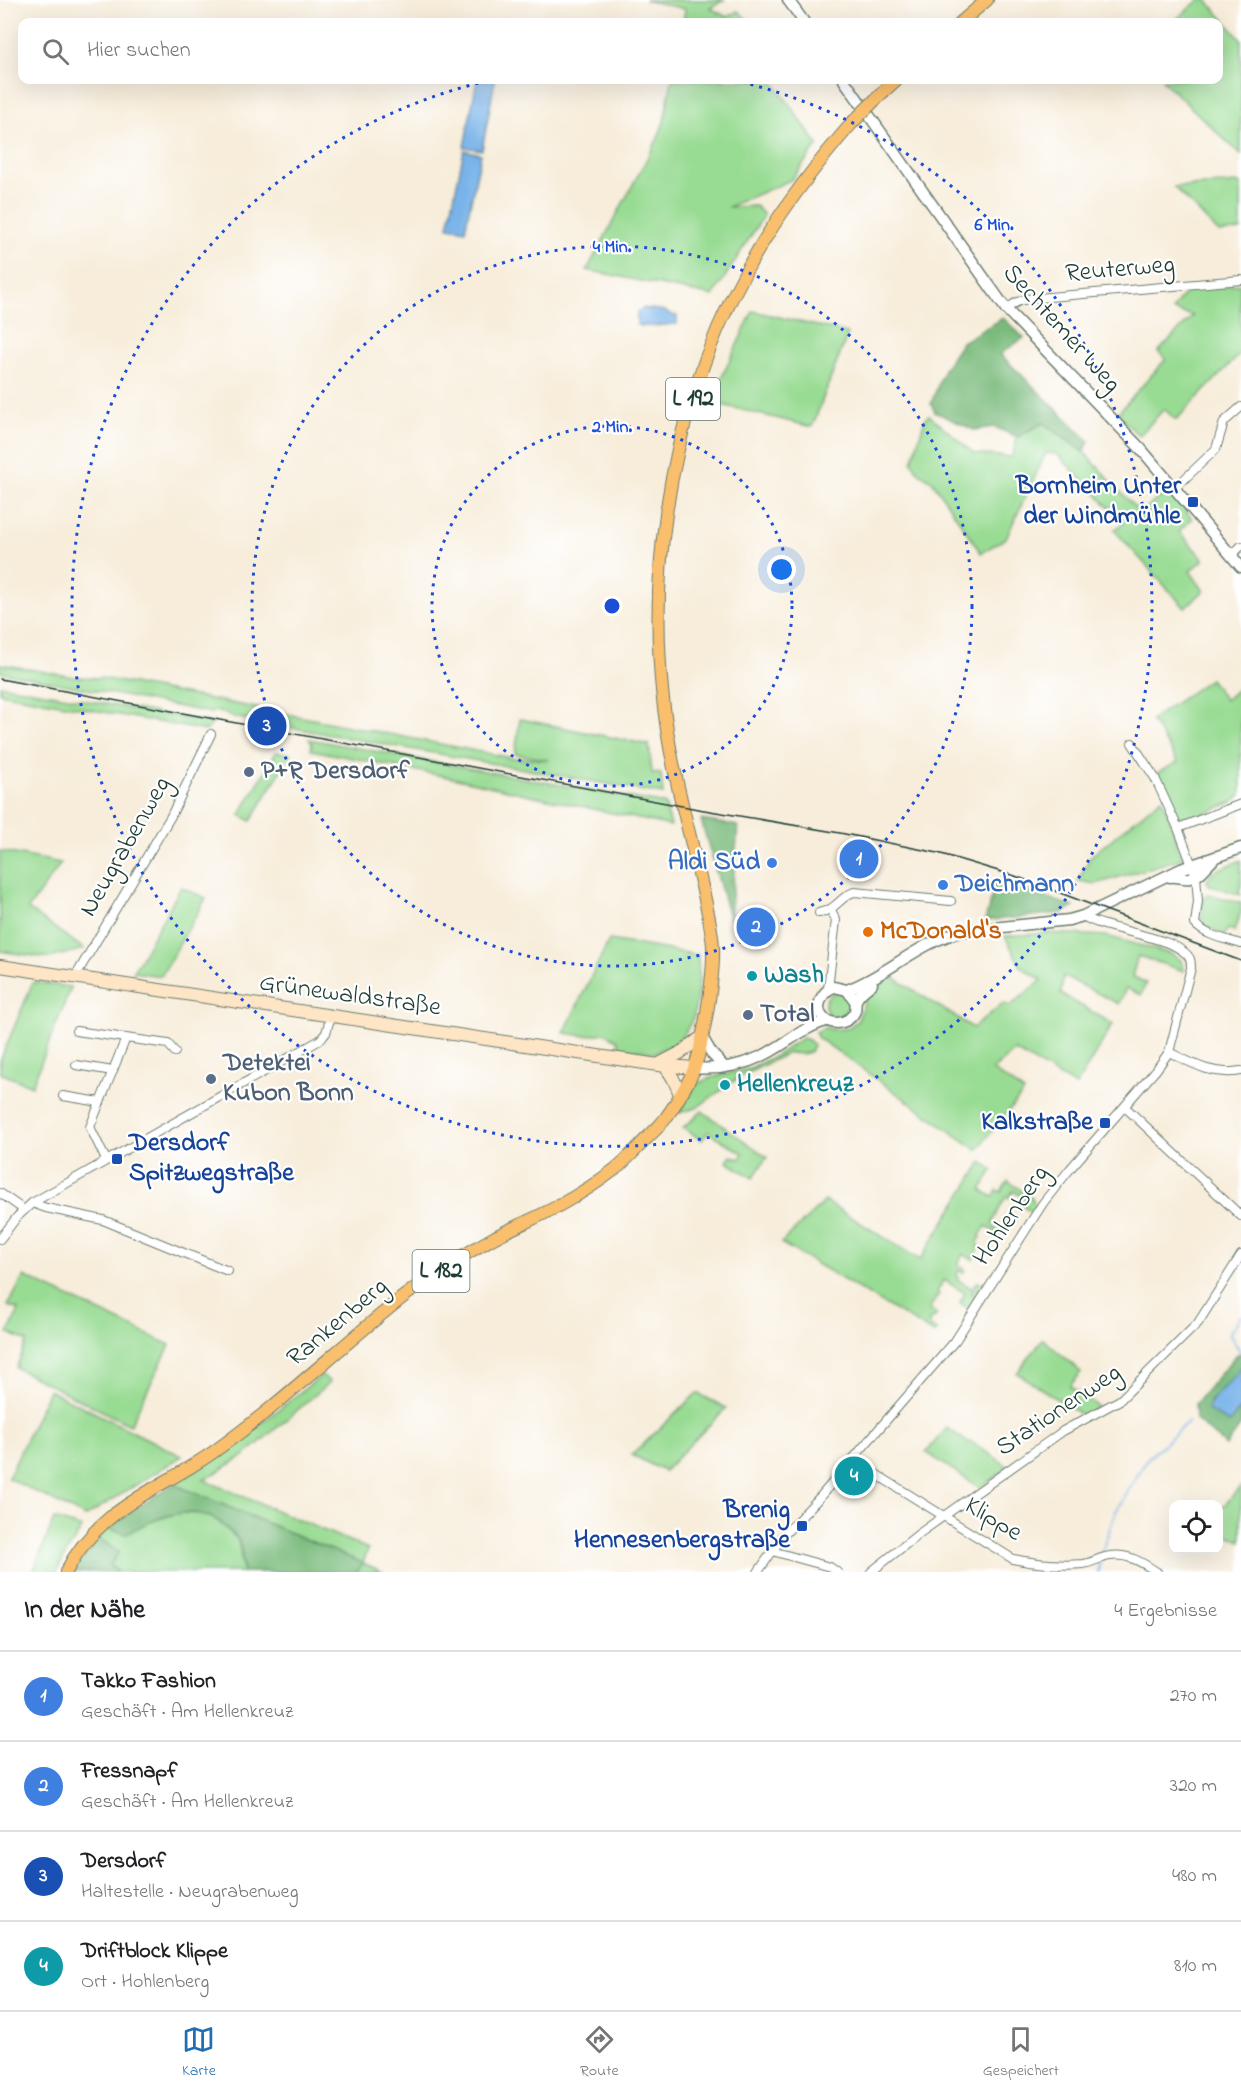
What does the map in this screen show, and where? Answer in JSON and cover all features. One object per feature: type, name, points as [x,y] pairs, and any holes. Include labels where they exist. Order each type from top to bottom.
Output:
[{"type":"main road","points":[[966,18],[987,0]]},
{"type":"main road","name":"L 192","points":[[694,1068],[702,1038],[712,978],[712,939],[665,717],[660,663],[659,581],[669,496],[681,438],[696,388],[716,333],[745,272],[778,218],[813,168],[852,123],[892,84]]},
{"type":"main road","name":"Grünewaldstraße","points":[[0,966],[661,1065],[694,1068]]},
{"type":"main road","points":[[680,1094],[673,1078],[661,1065],[702,1038]]},
{"type":"main road","name":"Rankenberg","points":[[66,1572],[83,1544],[108,1517],[129,1502],[206,1457],[251,1424],[402,1298],[460,1257],[563,1204],[614,1170],[664,1121],[694,1068]]},
{"type":"street","points":[[788,0],[801,18]]},
{"type":"street","name":"Sechtemer Weg","points":[[847,84],[1005,309],[1141,449],[1241,567]]},
{"type":"street","name":"Reuterweg","points":[[1005,309],[1017,302],[1027,300],[1241,280]]},
{"type":"street","points":[[1174,489],[1216,449],[1224,422],[1241,407]]},
{"type":"street","points":[[1231,556],[1241,546]]},
{"type":"street","name":"Neugrabenweg","points":[[75,977],[171,816],[211,734]]},
{"type":"street","points":[[1132,743],[1155,777],[1196,876],[1198,901],[1195,924],[1200,930],[1241,944]]},
{"type":"street","points":[[1178,828],[1241,804]]},
{"type":"street","points":[[694,1068],[724,1067],[742,1063],[763,1056],[802,1031],[827,1021],[839,1023],[850,1018],[854,1013],[855,1001],[860,994],[886,970],[921,947],[948,935],[964,931],[1069,920],[1083,916],[1191,865],[1241,848]]},
{"type":"street","points":[[1164,878],[1196,876],[1216,858]]},
{"type":"street","points":[[819,913],[831,910],[849,893],[854,892],[951,901]]},
{"type":"street","points":[[831,910],[836,920],[831,966],[838,988],[855,1001]]},
{"type":"street","name":"Hohlenberg","points":[[758,1572],[783,1536],[853,1460],[955,1341],[1043,1203],[1169,1052],[1191,968],[1190,958],[1183,951],[1171,945],[1118,928],[1092,923],[1083,916]]},
{"type":"street","points":[[802,1031],[819,1011],[820,998],[838,988],[886,970]]},
{"type":"street","points":[[819,1011],[827,1021]]},
{"type":"street","points":[[0,1239],[32,1203],[320,1040],[326,1033],[331,1016]]},
{"type":"street","points":[[76,1031],[168,1044],[175,1052]]},
{"type":"street","points":[[106,1160],[90,1127],[126,1038]]},
{"type":"street","points":[[702,1038],[724,1067]]},
{"type":"street","points":[[1169,1052],[1210,1071],[1223,1074],[1241,1071]]},
{"type":"street","points":[[76,1065],[113,1071]]},
{"type":"street","points":[[63,1096],[100,1102]]},
{"type":"street","points":[[1125,1107],[1241,1216]]},
{"type":"street","points":[[0,1193],[24,1210]]},
{"type":"street","points":[[32,1203],[103,1220],[228,1270]]},
{"type":"street","name":"Stationenweg","points":[[872,1572],[920,1533],[1063,1431],[1120,1400],[1198,1323],[1241,1255]]},
{"type":"street","name":"Klippe","points":[[853,1460],[1013,1559],[1041,1565],[1085,1564],[1110,1556],[1128,1557],[1140,1561],[1157,1572]]},
{"type":"street","points":[[772,1551],[830,1567],[837,1572]]},
{"type":"green space","points":[[645,0],[724,0],[710,8],[727,17],[738,11],[746,18],[684,18],[685,9]]},
{"type":"green space","points":[[1199,0],[1207,0],[1222,18],[1178,18]]},
{"type":"green space","points":[[1223,19],[1241,40],[1241,155],[1166,84],[1223,84]]},
{"type":"green space","points":[[671,84],[775,84],[818,145],[791,180],[728,207],[756,206],[764,215],[713,296],[587,270],[658,138],[664,122]]},
{"type":"green space","points":[[1239,183],[1241,185],[1241,230],[1219,233],[1174,187]]},
{"type":"green space","points":[[1240,284],[1241,353],[1176,420],[1164,409],[1139,436],[1117,414],[1166,359],[1158,352],[1193,316],[1172,310],[1188,289]]},
{"type":"green space","points":[[753,311],[848,333],[812,427],[710,402]]},
{"type":"green space","points":[[1003,318],[1024,338],[1000,354],[1089,441],[1084,452],[1043,423],[1017,437],[994,427],[974,430],[935,412],[931,404],[944,369],[962,342]]},
{"type":"green space","points":[[929,415],[975,454],[1012,457],[1017,437],[1043,423],[1084,452],[1140,513],[1169,490],[1192,519],[1179,531],[1204,560],[1190,571],[1204,591],[1185,608],[1114,530],[1124,523],[1057,454],[1046,453],[1006,538],[981,553],[932,481],[919,473],[912,462],[925,419]]},
{"type":"green space","points":[[0,664],[74,677],[102,678],[512,758],[550,760],[515,754],[520,719],[649,745],[652,773],[661,774],[663,794],[232,717],[214,711],[211,713],[0,672]]},
{"type":"green space","points":[[1210,679],[1225,700],[1241,686],[1241,795],[1233,802],[1180,823],[1157,773],[1178,762],[1151,720]]},
{"type":"green space","points":[[0,685],[213,723],[206,731],[0,693]]},
{"type":"green space","points":[[309,739],[665,804],[671,826],[448,777],[311,750],[312,743]]},
{"type":"green space","points":[[276,752],[291,754],[251,821],[240,815]]},
{"type":"green space","points":[[1162,798],[1183,858],[1096,884],[1078,881],[1091,856]]},
{"type":"green space","points":[[701,820],[738,826],[730,920]]},
{"type":"green space","points":[[0,851],[61,863],[28,909],[84,949],[49,958],[0,951]]},
{"type":"green space","points":[[1241,860],[1239,892],[1241,895],[1209,885],[1207,880],[1212,872]]},
{"type":"green space","points":[[996,880],[1074,907],[1062,913],[985,921]]},
{"type":"green space","points":[[181,887],[206,898],[161,976],[133,972]]},
{"type":"green space","points":[[1208,894],[1241,903],[1241,912],[1235,931],[1228,929],[1225,935],[1203,926],[1203,897]]},
{"type":"green space","points":[[1050,933],[1106,936],[1172,954],[1182,961],[1184,971],[1138,956],[1132,976],[1146,983],[1141,995],[1126,988],[1119,1004],[1063,976],[1061,994],[1113,1024],[1076,1086],[1015,1051],[992,1070],[1024,1092],[977,1150],[817,1037],[816,1032],[825,1027],[835,1030],[848,1028],[858,1020],[865,999],[891,976],[973,1028],[1003,1003],[1010,1006],[1042,980],[1021,967],[1005,936]]},
{"type":"green space","points":[[609,940],[698,955],[699,982],[694,1016],[680,1042],[654,1053],[619,1047],[618,1040],[604,1033],[586,1036],[564,1033]]},
{"type":"green space","points":[[33,982],[71,987],[32,1086],[0,1073],[0,1061]]},
{"type":"green space","points":[[838,992],[847,996],[851,1005],[847,1014],[838,1018],[829,1014],[825,1005],[829,996]]},
{"type":"green space","points":[[802,1038],[809,1040],[813,1045],[810,1052],[788,1053],[740,1077],[696,1108],[679,1113],[696,1084],[713,1077],[748,1069],[775,1056]]},
{"type":"green space","points":[[702,1111],[767,1157],[753,1178],[727,1162],[731,1156],[740,1159],[743,1153],[708,1132],[702,1140],[683,1128]]},
{"type":"green space","points":[[982,1162],[993,1170],[981,1190],[993,1197],[997,1190],[1001,1192],[1008,1181],[1033,1199],[1035,1207],[1031,1212],[1021,1205],[1026,1199],[1013,1191],[1009,1198],[1006,1196],[992,1224],[1002,1232],[1000,1235],[986,1226],[980,1235],[977,1243],[980,1246],[973,1260],[963,1254],[958,1264],[965,1269],[963,1273],[959,1270],[957,1273],[958,1280],[971,1288],[977,1282],[984,1286],[980,1293],[974,1290],[972,1293],[977,1297],[969,1309],[960,1303],[965,1293],[944,1280],[937,1292],[939,1294],[929,1309],[937,1314],[928,1323],[937,1331],[935,1334],[781,1243],[825,1201],[920,1260]]},
{"type":"green space","points":[[24,1276],[170,1345],[130,1425],[16,1368],[27,1341],[8,1333],[19,1310],[8,1306]]},
{"type":"green space","points":[[1043,1339],[1081,1372],[1070,1386],[1098,1407],[1083,1416],[1017,1373]]},
{"type":"green space","points":[[1241,1353],[1241,1367],[1237,1376],[1210,1401],[1229,1422],[1241,1408],[1241,1425],[1226,1446],[1196,1420],[1195,1404],[1236,1355]]},
{"type":"green space","points":[[322,1375],[330,1382],[244,1456],[204,1480],[368,1549],[363,1563],[173,1484],[229,1449]]},
{"type":"green space","points":[[49,1390],[182,1456],[85,1517],[8,1478]]},
{"type":"green space","points":[[697,1393],[726,1408],[664,1471],[632,1455]]},
{"type":"green space","points":[[947,1428],[1009,1467],[980,1488],[926,1452]]},
{"type":"green space","points":[[173,1484],[363,1563],[357,1572],[243,1572],[242,1551],[237,1538],[214,1519],[202,1514],[176,1514],[163,1517],[126,1534],[108,1528]]},
{"type":"green space","points":[[1241,1486],[1241,1541],[1223,1533],[1223,1506]]},
{"type":"green space","points":[[178,1513],[201,1514],[217,1520],[238,1540],[243,1572],[119,1572],[110,1565],[118,1552],[98,1538],[108,1528],[126,1534],[143,1524]]},
{"type":"green space","points":[[54,1519],[82,1528],[57,1572],[33,1572]]},
{"type":"green space","points":[[98,1538],[119,1552],[110,1565],[119,1572],[74,1572]]},
{"type":"green space","points":[[363,1563],[383,1572],[357,1572]]},
{"type":"water","points":[[476,84],[494,84],[482,150],[464,147]]},
{"type":"water","points":[[464,150],[481,154],[465,230],[448,227]]},
{"type":"water","points":[[644,308],[661,310],[677,316],[677,324],[637,325],[637,312]]},
{"type":"water","points":[[1241,1367],[1241,1408],[1229,1423],[1208,1410],[1214,1398]]},
{"type":"waterway","points":[[1240,1351],[1229,1334],[1241,1316]]},
{"type":"waterway","points":[[1101,1554],[1116,1511],[1147,1459],[1189,1421]]},
{"type":"waterway","points":[[1098,1572],[1100,1560]]},
{"type":"tram line","points":[[0,679],[938,853],[1015,876],[1241,961]]},
{"type":"place","name":"Bornheim Unter der Windmühle","points":[[1193,502]]},
{"type":"place","name":"Dersdorf","points":[[267,726]]},
{"type":"place","name":"P+R Dersdorf","points":[[249,772]]},
{"type":"place","name":"Takko Fashion","points":[[859,859]]},
{"type":"place","name":"Aldi Süd","points":[[772,863]]},
{"type":"place","name":"Deichmann","points":[[943,885]]},
{"type":"place","name":"Fressnapf","points":[[756,927]]},
{"type":"place","name":"McDonald's","points":[[868,932]]},
{"type":"place","name":"Wash","points":[[752,976]]},
{"type":"place","name":"Total","points":[[748,1015]]},
{"type":"place","name":"Detektei Kubon Bonn","points":[[211,1079]]},
{"type":"place","name":"Hellenkreuz","points":[[725,1085]]},
{"type":"place","name":"Kalkstraße","points":[[1105,1123]]},
{"type":"place","name":"Dersdorf Spitzwegstraße","points":[[117,1159]]},
{"type":"place","name":"Driftblock Klippe","points":[[854,1476]]},
{"type":"place","name":"Brenig Hennesenbergstraße","points":[[802,1526]]}]
